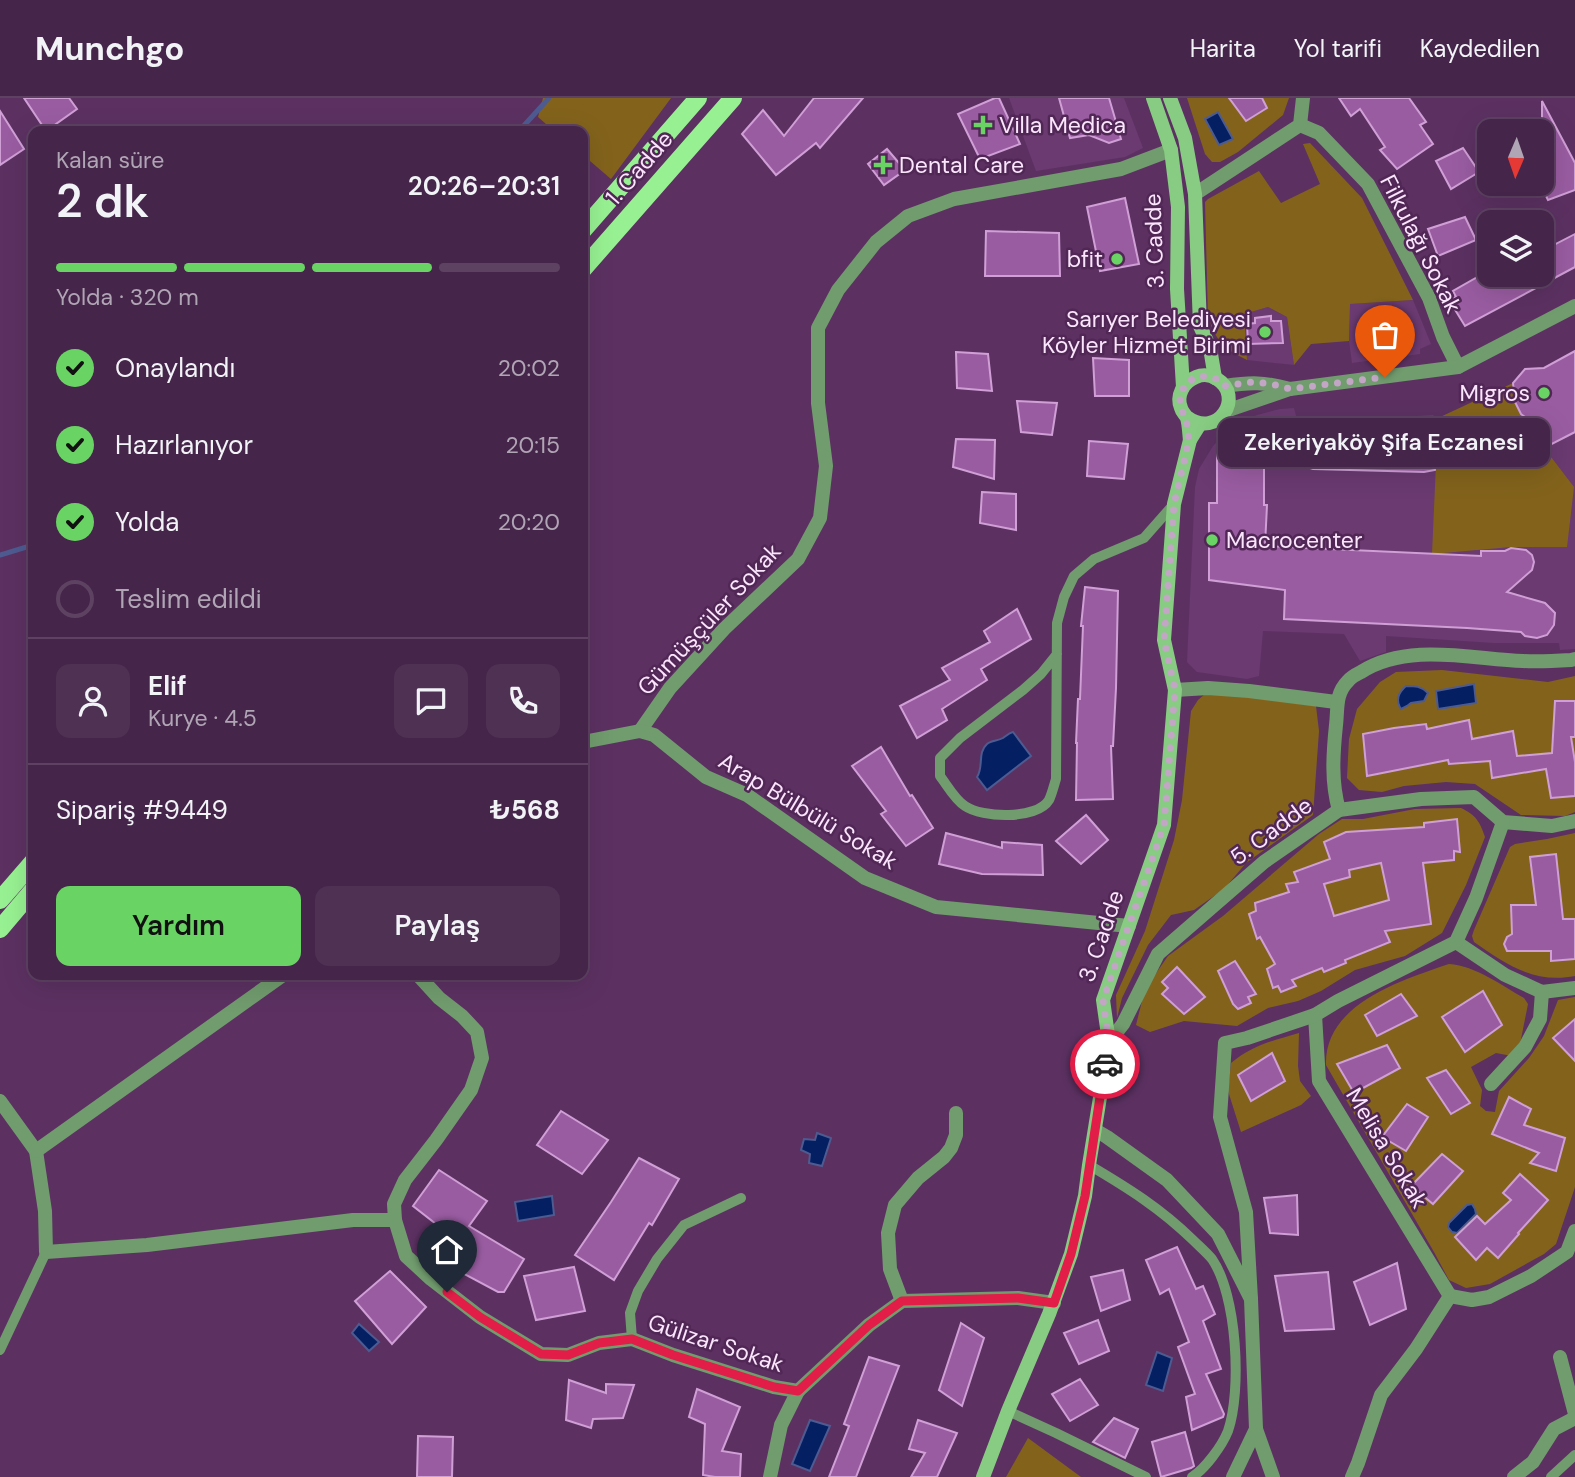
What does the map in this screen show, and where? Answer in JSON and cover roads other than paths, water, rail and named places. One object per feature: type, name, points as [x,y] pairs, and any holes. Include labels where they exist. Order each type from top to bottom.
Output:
[{"type":"main road","name":"1. Cadde","points":[[588,224],[698,98]]},
{"type":"main road","name":"1. Cadde","points":[[588,263],[733,98]]},
{"type":"main road","name":"3. Cadde","points":[[1153,98],[1171,150],[1178,207],[1177,289],[1183,387]]},
{"type":"main road","name":"3. Cadde","points":[[1170,98],[1185,138],[1195,194],[1200,326],[1220,382]]},
{"type":"main road","points":[[1186,417],[1200,424],[1215,422],[1222,417],[1228,399],[1220,382],[1201,376],[1194,377],[1183,387],[1180,403],[1186,417],[1189,440]]},
{"type":"main road","points":[[1189,440],[1200,424]]},
{"type":"main road","name":"3. Cadde","points":[[984,1477],[1071,1254],[1085,1196],[1109,1042],[1103,1000],[1164,825],[1175,690],[1164,640],[1174,504],[1189,440]]},
{"type":"main road","points":[[0,900],[28,868]]},
{"type":"main road","points":[[0,929],[28,896]]},
{"type":"street","points":[[1195,194],[1300,125],[1303,98]]},
{"type":"street","name":"Filkulağı Sokak","points":[[1300,125],[1319,133],[1368,184],[1429,298],[1443,337],[1458,367]]},
{"type":"street","name":"Gümüşçüler Sokak","points":[[640,731],[670,688],[797,559],[820,518],[826,466],[818,403],[818,328],[838,290],[876,242],[908,216],[954,199],[1121,169],[1171,150]]},
{"type":"street","points":[[1226,411],[1290,389],[1458,367],[1575,306]]},
{"type":"street","points":[[1220,382],[1272,384],[1290,389]]},
{"type":"street","points":[[1175,690],[1222,689],[1336,702],[1348,681],[1386,659],[1428,654],[1525,662],[1575,659]]},
{"type":"street","name":"5. Cadde","points":[[1109,1042],[1123,1024],[1158,954],[1264,862],[1339,810],[1334,793],[1336,702]]},
{"type":"street","points":[[588,741],[640,731]]},
{"type":"street","name":"Arap Bülbülü Sokak","points":[[640,731],[654,734],[706,777],[747,795],[865,878],[936,907],[1129,926]]},
{"type":"street","points":[[1339,810],[1421,799],[1474,797],[1503,822],[1552,826],[1575,821]]},
{"type":"street","points":[[1273,1477],[1256,1429],[1246,1212],[1220,1117],[1225,1042],[1247,1038],[1315,1015],[1456,942],[1476,898],[1503,822]]},
{"type":"street","points":[[1456,942],[1505,975],[1542,992],[1575,988]]},
{"type":"street","points":[[36,1151],[276,980]]},
{"type":"street","name":"Gülizar Sokak","points":[[422,980],[439,999],[462,1016],[477,1032],[482,1058],[471,1090],[405,1180],[394,1204],[395,1220],[405,1256],[480,1317],[541,1354],[568,1355],[599,1343],[632,1339],[774,1387],[798,1391],[869,1325],[902,1301]]},
{"type":"street","points":[[1491,1084],[1525,1047],[1539,1019],[1542,992]]},
{"type":"street","name":"Melisa Sokak","points":[[1315,1015],[1319,1081],[1450,1296]]},
{"type":"street","points":[[0,1101],[36,1151],[45,1211],[46,1252],[147,1245],[353,1220],[395,1220]]},
{"type":"street","points":[[956,1113],[956,1135],[951,1148],[918,1178],[895,1205],[888,1233],[890,1269],[902,1301],[1018,1298],[1054,1303]]},
{"type":"street","points":[[1095,1130],[1167,1180],[1218,1234],[1251,1299]]},
{"type":"street","points":[[1352,1477],[1381,1395],[1416,1349],[1450,1296],[1472,1300],[1489,1297],[1531,1276],[1567,1252],[1575,1231]]},
{"type":"street","points":[[1514,1477],[1533,1462],[1554,1429],[1575,1416],[1560,1357]]},
{"type":"street","points":[[771,1477],[780,1425],[798,1391]]},
{"type":"street","points":[[1233,1477],[1256,1429]]},
{"type":"lane","points":[[1057,654],[1041,674],[960,738],[940,758],[940,776],[963,805],[978,813],[1008,815],[1036,811],[1049,801],[1056,779],[1057,654],[1057,623],[1064,597],[1074,576],[1094,559],[1144,538],[1174,504]]},
{"type":"lane","points":[[1089,1165],[1135,1191],[1184,1230],[1210,1256],[1221,1273],[1229,1300],[1236,1367],[1234,1402],[1227,1432],[1214,1454],[1192,1477]]},
{"type":"lane","points":[[632,1339],[630,1313],[638,1291],[657,1259],[684,1225],[741,1198]]},
{"type":"lane","points":[[0,1350],[46,1252]]},
{"type":"lane","points":[[1008,1411],[1146,1477]]},
{"type":"lane","points":[[1551,1477],[1575,1455]]},
{"type":"waterway","points":[[524,126],[549,98]]},
{"type":"waterway","points":[[0,555],[28,547]]},
{"type":"place","name":"Villa Medica","points":[[983,125]]},
{"type":"place","name":"Dental Care","points":[[883,165]]},
{"type":"place","name":"bfit","points":[[1117,259]]},
{"type":"place","name":"Sarıyer Belediyesi Köyler Hizmet Birimi","points":[[1265,332]]},
{"type":"place","name":"Zekeriyaköy Şifa Eczanesi","points":[[1385,377]]},
{"type":"place","name":"Migros","points":[[1544,393]]},
{"type":"place","name":"Macrocenter","points":[[1212,540]]}]
